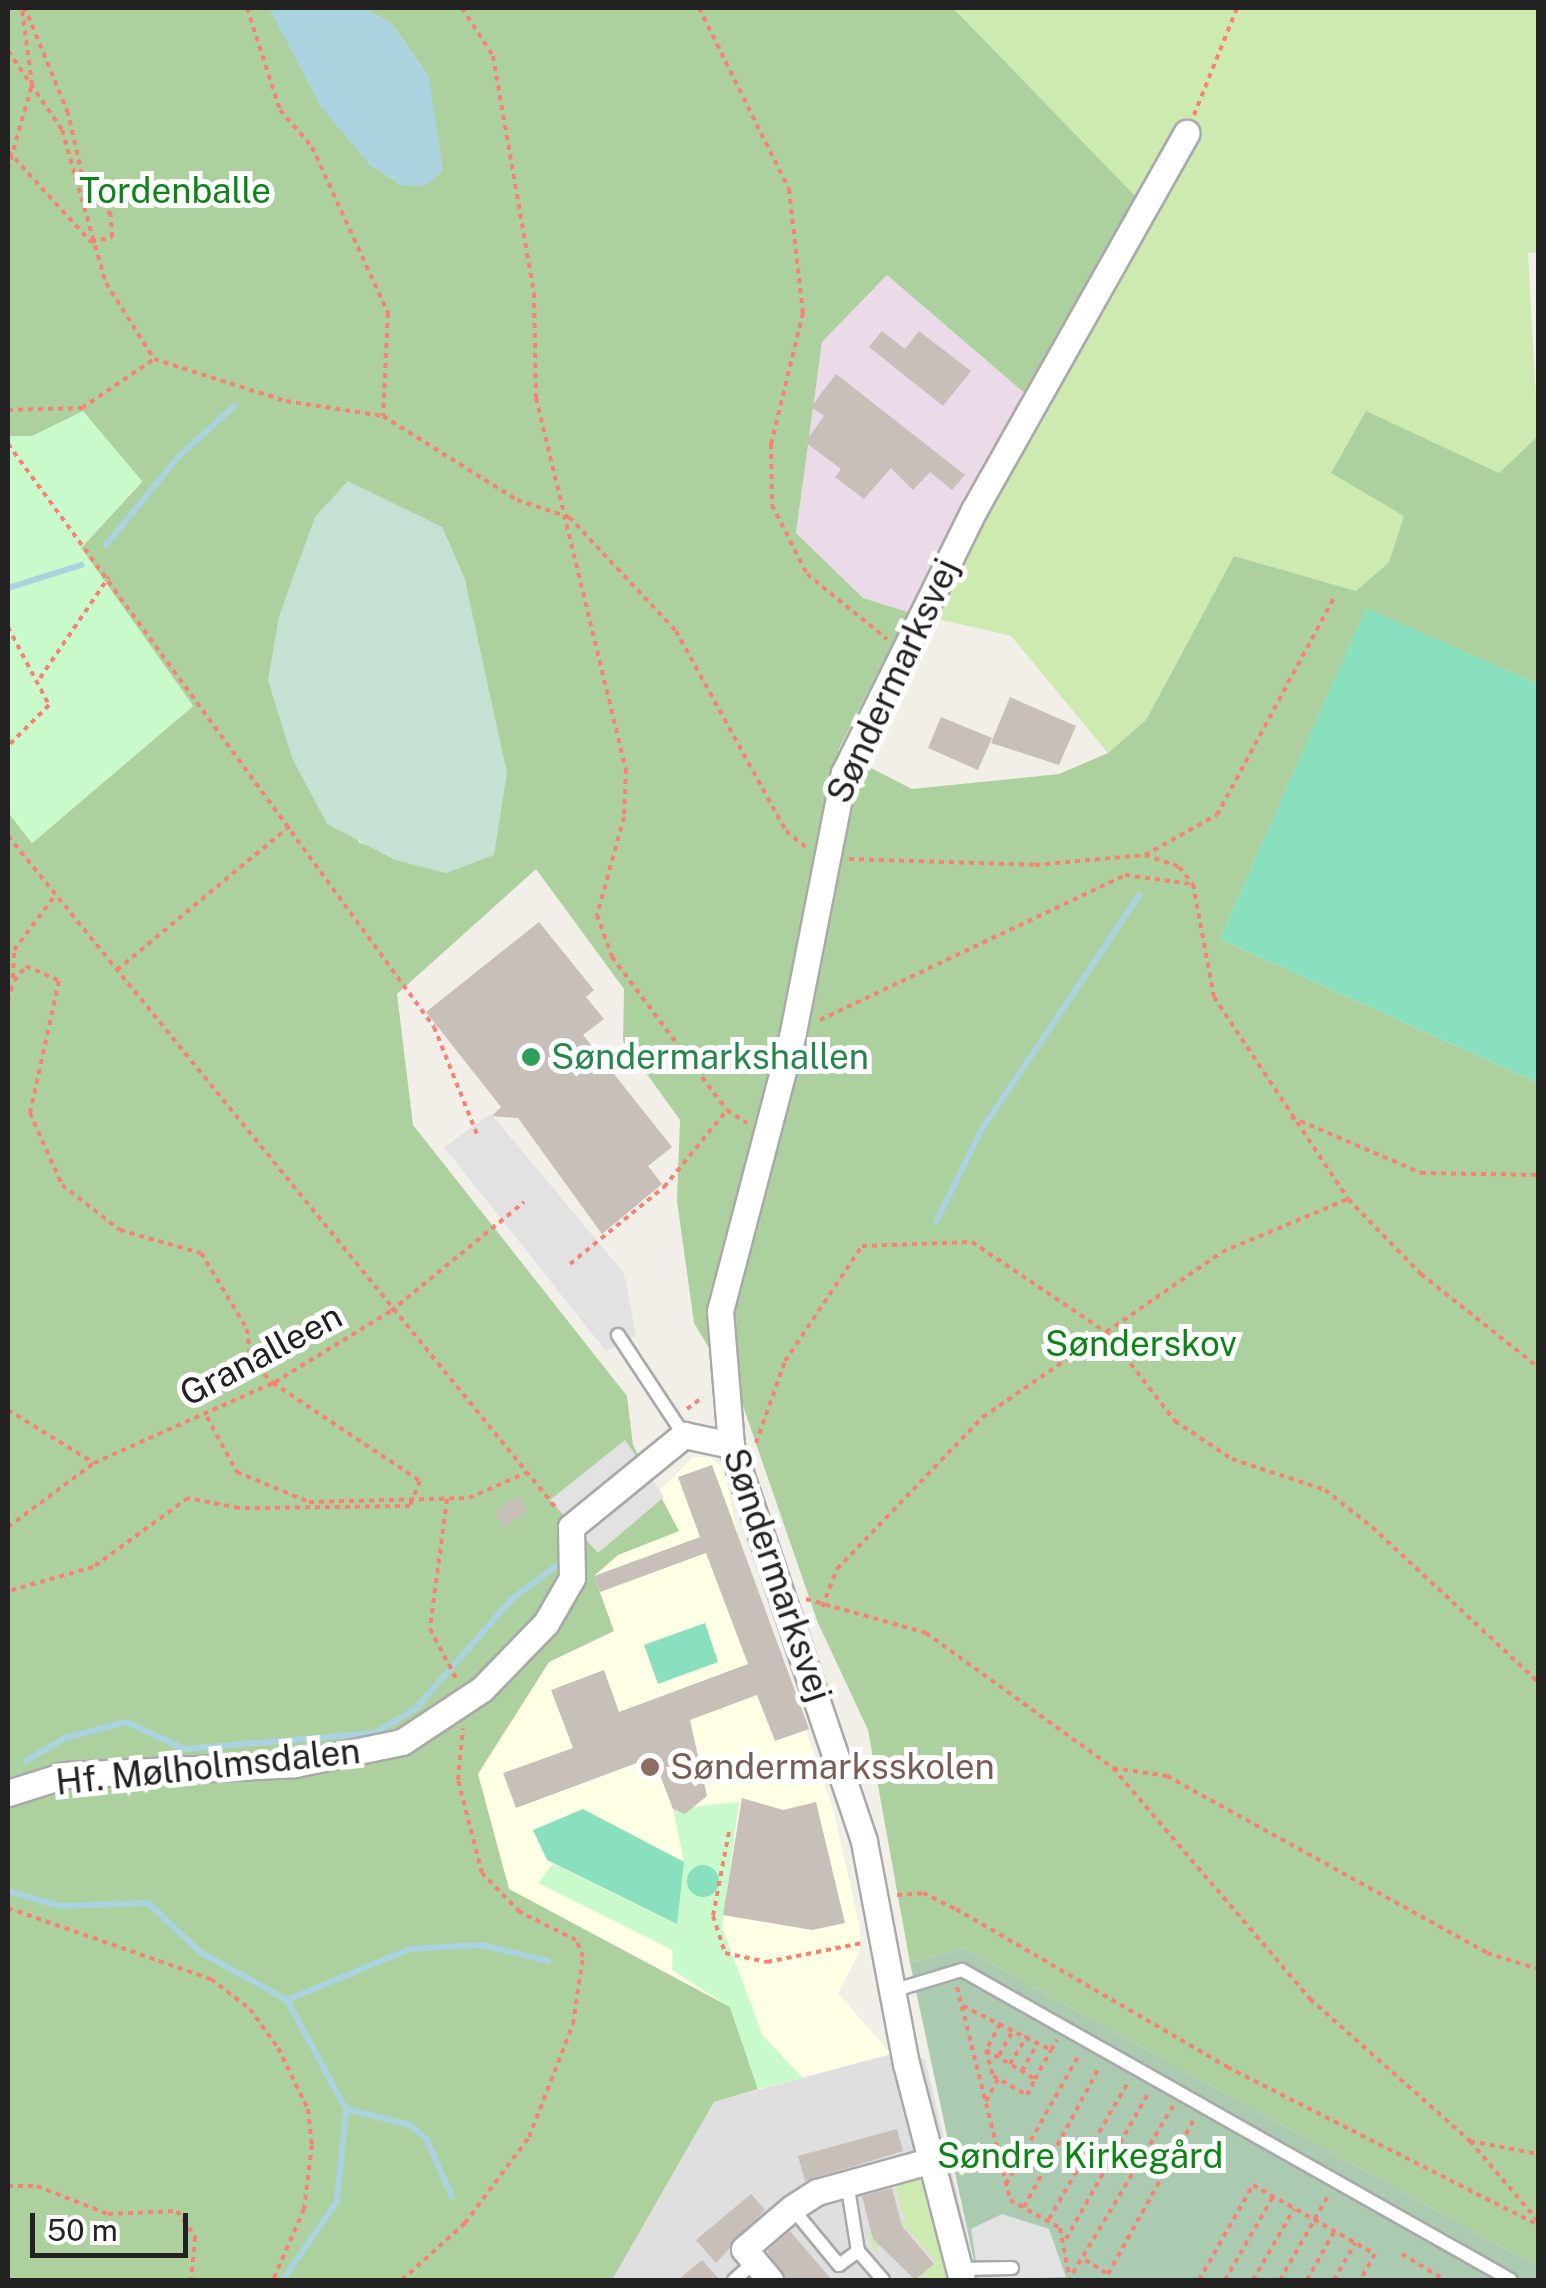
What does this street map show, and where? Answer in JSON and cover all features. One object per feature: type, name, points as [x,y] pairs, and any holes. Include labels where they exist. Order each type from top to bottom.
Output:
[{"type":"street","name":"Søndermarksvej","points":[[961,2275],[929,2161],[879,1943],[864,1841],[818,1691],[778,1600],[741,1448],[720,1311],[793,1032],[844,773],[903,652],[1186,133]]},
{"type":"street","points":[[571,1527],[684,1435],[741,1448]]},
{"type":"street","name":"Hf. Mølholmsdalen","points":[[8,1793],[142,1766],[354,1757],[402,1742],[465,1702],[511,1662],[563,1596],[577,1552],[571,1527]]},
{"type":"street","points":[[763,2272],[744,2249],[792,2208],[847,2182],[929,2161]]},
{"type":"lane","points":[[618,1335],[684,1435]]},
{"type":"lane","points":[[892,1991],[954,1972],[1087,2040],[1511,2280]]},
{"type":"lane","points":[[847,2182],[858,2252],[882,2280]]},
{"type":"lane","points":[[792,2208],[839,2265],[858,2252]]},
{"type":"lane","points":[[961,2275],[1012,2268]]},
{"type":"lane","points":[[734,2280],[763,2272]]},
{"type":"path","points":[[8,169],[32,85],[23,8]]},
{"type":"path","points":[[23,8],[68,113],[82,174],[111,215],[112,237],[91,242]]},
{"type":"path","points":[[247,8],[280,110],[312,147],[388,314],[384,416]]},
{"type":"path","points":[[462,8],[493,56],[534,293],[536,398],[569,517],[626,768],[624,817],[597,915],[612,957],[726,1110],[765,1135]]},
{"type":"path","points":[[699,8],[789,189],[804,313],[770,444],[776,518],[808,574],[903,652]]},
{"type":"path","points":[[1186,133],[1236,8]]},
{"type":"path","points":[[8,52],[62,130],[91,242]]},
{"type":"path","points":[[10,152],[91,242],[154,359],[286,401],[384,416],[516,500],[569,517],[676,631],[786,831],[826,856],[1035,865],[1145,855],[1217,815],[1335,596]]},
{"type":"path","points":[[8,410],[82,408],[154,359]]},
{"type":"path","points":[[8,444],[291,825],[434,1026],[478,1137]]},
{"type":"path","points":[[40,679],[109,577]]},
{"type":"path","points":[[8,627],[40,679],[49,705],[8,746]]},
{"type":"path","points":[[117,970],[291,825]]},
{"type":"path","points":[[8,836],[391,1312],[571,1527]]},
{"type":"path","points":[[1145,855],[1193,884],[1214,997],[1348,1199],[1422,1274],[1538,1367]]},
{"type":"path","points":[[793,1032],[1124,875],[1193,884]]},
{"type":"path","points":[[8,1001],[14,950],[54,897]]},
{"type":"path","points":[[8,990],[13,981],[38,965],[60,981],[30,1113],[62,1185],[104,1222],[215,1266],[247,1328],[250,1360],[273,1384],[420,1481],[413,1502]]},
{"type":"path","points":[[570,1264],[664,1188],[726,1110]]},
{"type":"path","points":[[1291,1117],[1421,1173],[1538,1175]]},
{"type":"path","points":[[822,1606],[837,1568],[983,1417],[1222,1252],[1348,1199]]},
{"type":"path","name":"Granalleen","points":[[8,1527],[94,1463],[273,1384],[391,1312],[524,1202]]},
{"type":"path","points":[[741,1448],[785,1361],[862,1246],[972,1242],[1106,1332],[1176,1421],[1232,1460],[1325,1490],[1538,1682]]},
{"type":"path","points":[[8,1410],[94,1463]]},
{"type":"path","points":[[206,1416],[237,1472],[261,1487],[309,1502],[413,1502]]},
{"type":"path","points":[[8,1591],[93,1568],[156,1516],[188,1498],[214,1506],[413,1502],[447,1499],[528,1472]]},
{"type":"path","points":[[402,2280],[466,2223],[529,2137],[573,2024],[583,1957],[576,1940],[520,1912],[482,1873],[458,1780],[465,1702],[430,1629],[447,1499]]},
{"type":"path","points":[[778,1600],[795,1594],[822,1606],[926,1633],[1113,1768],[1310,1999],[1470,2141],[1538,2223]]},
{"type":"path","points":[[1113,1768],[1167,1776],[1488,1953],[1538,1969]]},
{"type":"path","points":[[728,1832],[714,1916],[725,1953],[766,1962],[879,1943]]},
{"type":"path","points":[[872,1900],[923,1893],[1226,2067],[1538,2223]]},
{"type":"path","points":[[8,1908],[211,1979],[269,2035],[308,2109],[312,2145],[304,2208],[274,2280]]},
{"type":"path","points":[[954,1972],[1006,2184],[1024,2207],[1049,2219],[1066,2239],[1071,2277]]},
{"type":"path","points":[[962,2006],[1051,2050]]},
{"type":"path","points":[[986,2050],[1001,2022]]},
{"type":"path","points":[[986,2050],[998,2079],[1026,2094],[1064,2028]]},
{"type":"path","points":[[998,2057],[1014,2029]]},
{"type":"path","points":[[1010,2064],[1027,2036]]},
{"type":"path","points":[[1006,2184],[1087,2040]]},
{"type":"path","points":[[1022,2071],[1038,2042]]},
{"type":"path","points":[[986,2050],[1035,2079]]},
{"type":"path","points":[[1024,2207],[1107,2052]]},
{"type":"path","points":[[1049,2219],[1136,2068]]},
{"type":"path","points":[[986,2102],[998,2079]]},
{"type":"path","points":[[1066,2239],[1156,2079]]},
{"type":"path","points":[[1071,2277],[1085,2260],[1180,2093]]},
{"type":"path","points":[[1085,2260],[1108,2274],[1202,2105]]},
{"type":"path","points":[[1470,2141],[1538,2154]]},
{"type":"path","points":[[1280,2280],[1336,2181]]},
{"type":"path","points":[[1199,2280],[1253,2185],[1375,2254],[1360,2280]]},
{"type":"path","points":[[8,2186],[37,2186],[108,2214],[177,2210],[196,2238],[191,2280]]},
{"type":"path","points":[[1225,2280],[1272,2196]]},
{"type":"path","points":[[1254,2280],[1294,2209]]},
{"type":"path","points":[[1307,2280],[1334,2232]]},
{"type":"path","points":[[1334,2280],[1356,2244]]},
{"type":"path","points":[[1402,2254],[1445,2280]]},
{"type":"path","points":[[1422,2280],[1428,2270]]},
{"type":"shaded area","points":[[887,275],[1028,396],[908,612],[863,598],[796,533],[822,342]]},
{"type":"shaded area","points":[[348,481],[442,527],[465,580],[507,773],[494,855],[446,873],[395,860],[327,824],[292,758],[268,680],[279,616],[315,517]]},
{"type":"shaded area","points":[[491,1114],[624,1273],[636,1335],[606,1351],[444,1147]]},
{"type":"shaded area","points":[[625,1440],[664,1497],[598,1553],[550,1500]]},
{"type":"shaded area","name":"Søndermarksskolen","points":[[693,1457],[711,1457],[724,1470],[739,1540],[833,1809],[860,1928],[860,1951],[838,1993],[891,2054],[758,2089],[730,2007],[509,1889],[477,1774],[549,1662],[614,1631],[594,1576],[618,1555],[679,1531],[659,1491]]},
{"type":"shaded area","points":[[891,2054],[925,2059],[978,2280],[612,2280],[714,2102]]},
{"type":"shaded area","points":[[1002,2214],[1049,2229],[1066,2277],[979,2280],[971,2229]]},
{"type":"green space","name":"Sønderskov","points":[[8,8],[269,8],[369,164],[403,186],[425,186],[429,77],[393,25],[364,8],[953,8],[1139,200],[1028,396],[887,275],[822,342],[796,533],[863,598],[908,612],[838,751],[912,789],[1059,774],[1108,753],[1146,720],[1234,556],[1356,591],[1389,562],[1404,516],[1331,473],[1366,411],[1499,473],[1538,436],[1538,684],[1366,609],[1220,939],[1538,1083],[1538,2267],[964,1948],[910,1963],[868,1730],[818,1623],[742,1403],[694,1323],[677,1201],[680,1120],[623,1041],[624,989],[536,869],[397,994],[413,1125],[627,1396],[633,1445],[679,1531],[618,1555],[594,1576],[614,1631],[549,1662],[478,1774],[509,1889],[730,2007],[758,2089],[714,2102],[612,2280],[8,2280],[8,812],[32,843],[193,706],[81,548],[142,482],[32,436],[8,436]],"holes":[[[442,527],[465,580],[483,676],[446,873],[358,842]]]},
{"type":"green space","points":[[953,8],[1538,8],[1538,252],[1528,253],[1538,436],[1499,473],[1405,515],[1389,562],[1356,591],[1234,556],[1146,720],[1108,753],[1011,636],[908,612],[1139,200]]},
{"type":"green space","points":[[83,411],[142,481],[81,548],[193,706],[32,843],[8,812],[8,436],[32,436]]},
{"type":"green space","points":[[1366,608],[1538,684],[1538,1083],[1220,939]]},
{"type":"green space","points":[[705,1623],[718,1662],[658,1684],[644,1645]]},
{"type":"green space","points":[[739,1802],[722,1927],[763,2036],[803,2078],[758,2089],[730,2007],[672,1970],[673,1950],[538,1883],[553,1864],[676,1924],[684,1862],[673,1809]]},
{"type":"green space","points":[[583,1809],[684,1862],[677,1924],[547,1860],[533,1830]]},
{"type":"green space","points":[[703,1865],[715,1869],[719,1881],[715,1893],[703,1897],[691,1893],[687,1881],[691,1869]]},
{"type":"green space","name":"Søndre Kirkegård","points":[[964,1948],[1538,2267],[1538,2280],[978,2280],[910,1963]]},
{"type":"green space","points":[[920,2169],[947,2280],[915,2280],[936,2262],[905,2226],[874,2252],[868,2232],[905,2221],[893,2176]]},
{"type":"water","points":[[269,8],[364,8],[393,25],[429,77],[443,171],[425,186],[403,186],[369,164],[321,107]]},
{"type":"building","points":[[882,331],[905,349],[919,331],[971,371],[943,406],[869,347]]},
{"type":"building","points":[[836,374],[965,475],[952,490],[930,472],[913,490],[891,468],[864,499],[835,477],[841,469],[805,442],[824,416],[811,407]]},
{"type":"building","points":[[1010,697],[1076,726],[1059,765],[991,743]]},
{"type":"building","points":[[941,717],[992,738],[978,770],[928,748]]},
{"type":"building","name":"Søndermarkshallen","points":[[539,922],[594,990],[586,997],[604,1019],[583,1035],[672,1147],[648,1166],[662,1184],[602,1234],[518,1118],[492,1116],[501,1107],[426,1012]]},
{"type":"building","points":[[712,1465],[809,1729],[775,1741],[757,1695],[690,1720],[707,1796],[685,1814],[673,1809],[653,1757],[516,1808],[503,1773],[573,1748],[551,1690],[604,1670],[619,1712],[748,1664],[706,1553],[600,1592],[594,1576],[700,1537],[678,1477]]},
{"type":"building","points":[[518,1496],[528,1510],[505,1527],[494,1513]]},
{"type":"building","points":[[742,1798],[783,1810],[816,1802],[845,1923],[812,1930],[723,1915]]},
{"type":"building","points":[[897,2129],[903,2151],[805,2181],[798,2156]]},
{"type":"building","points":[[892,2188],[902,2226],[934,2264],[915,2280],[873,2239],[862,2196]]},
{"type":"building","points":[[751,2194],[765,2210],[716,2263],[696,2240]]},
{"type":"building","points":[[790,2231],[832,2280],[786,2280],[767,2251]]},
{"type":"building","points":[[702,2260],[720,2280],[678,2280]]},
{"type":"waterway","points":[[106,545],[179,456],[234,406]]},
{"type":"waterway","points":[[8,588],[81,565]]},
{"type":"waterway","points":[[936,1222],[982,1129],[1139,895]]},
{"type":"waterway","points":[[26,1761],[65,1738],[126,1722],[185,1749],[375,1733],[415,1709],[512,1599],[556,1566]]},
{"type":"waterway","points":[[8,1891],[59,1906],[148,1903],[200,1952],[287,2000],[346,2109],[410,2125],[427,2140],[452,2197]]},
{"type":"waterway","points":[[287,2000],[410,1949],[481,1945],[548,1961]]},
{"type":"waterway","points":[[283,2280],[337,2201],[346,2109]]},
{"type":"place","name":"Søndermarkshallen","points":[[531,1057]]},
{"type":"place","name":"Søndermarksskolen","points":[[650,1767]]},
{"type":"park label","name":"Tordenballe","points":[[175,191]]}]
